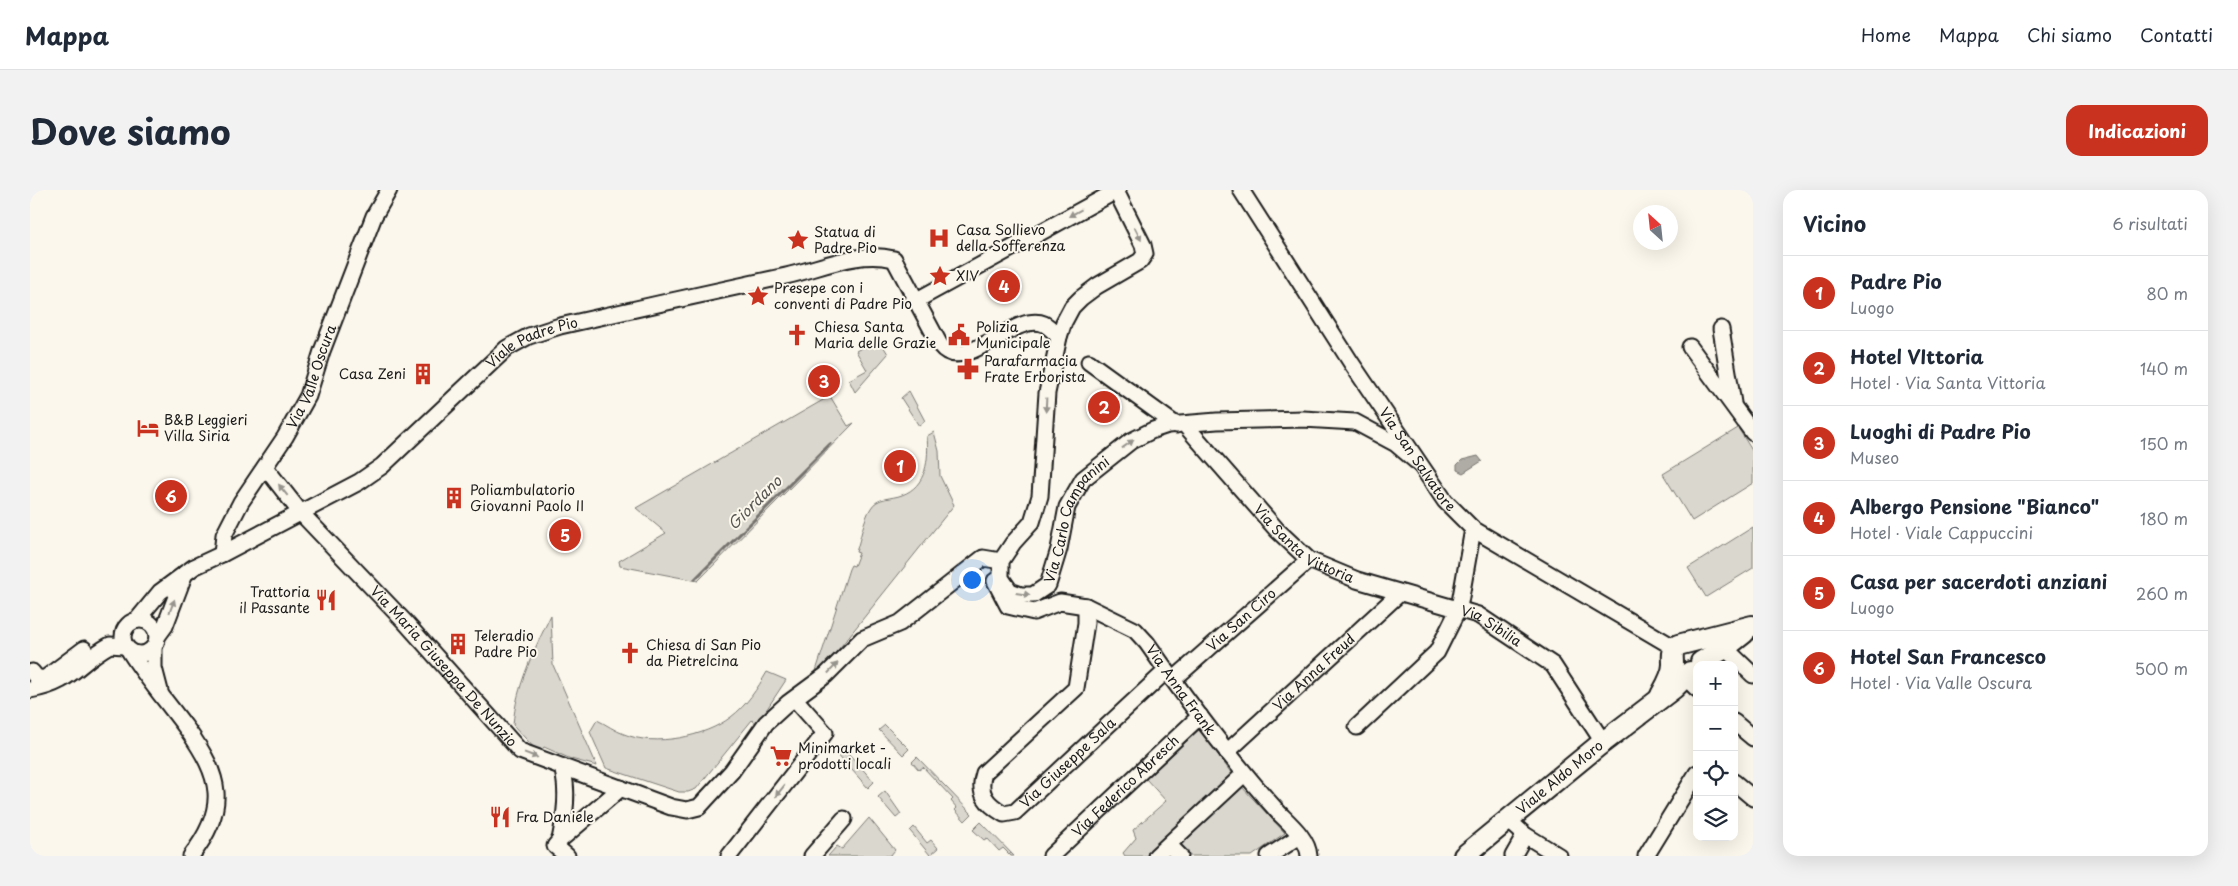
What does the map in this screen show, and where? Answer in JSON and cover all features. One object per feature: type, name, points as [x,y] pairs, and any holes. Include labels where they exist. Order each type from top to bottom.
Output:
[{"type":"main road","name":"Viale Aldo Moro","points":[[1464,856],[1603,742],[1658,701],[1690,664],[1725,634],[1752,626]]},
{"type":"main road","name":"Viale Aldo Moro","points":[[1690,664],[1725,648],[1752,626]]},
{"type":"street","name":"Via Valle Oscura","points":[[222,554],[224,535],[241,502],[285,437],[308,396],[322,350],[374,216],[389,190]]},
{"type":"street","name":"Via San Salvatore","points":[[1241,190],[1416,460],[1445,501],[1473,529],[1690,664]]},
{"type":"street","points":[[729,856],[825,734],[795,699],[826,675],[862,639],[900,623],[983,558],[1001,562],[1013,543],[1032,522],[1040,496],[1047,393],[1058,337],[1068,314],[1080,298],[1140,261],[1145,254],[1142,241],[1117,191],[917,300],[940,345],[954,354],[967,352],[1016,328],[1033,322],[1048,326],[1058,337]]},
{"type":"street","name":"Viale Padre Pio","points":[[137,620],[160,592],[194,567],[360,482],[382,466],[507,348],[529,336],[560,326],[867,256],[894,259],[917,300]]},
{"type":"street","points":[[1721,329],[1734,407]]},
{"type":"street","points":[[1690,347],[1753,433]]},
{"type":"street","name":"Via Santa Vittoria","points":[[1089,362],[1180,425],[1277,530],[1309,560],[1357,580],[1459,608]]},
{"type":"street","name":"Via Carlo Campanini","points":[[1001,562],[1001,578],[1010,591],[1027,596],[1048,585],[1059,549],[1068,506],[1083,479],[1131,441],[1168,425],[1303,419],[1355,422],[1396,444],[1416,460]]},
{"type":"street","name":"Via Maria Giuseppa De Nunzio","points":[[265,467],[301,513],[404,622],[520,751],[671,807],[686,810],[699,807],[732,771],[766,723],[795,699]]},
{"type":"street","points":[[1459,608],[1473,529]]},
{"type":"street","name":"Via Anna Frank","points":[[983,558],[1008,606],[1034,612],[1060,602],[1086,606],[1134,630],[1147,643],[1244,774],[1300,836],[1309,850],[1309,856]]},
{"type":"street","name":"Via San Ciro","points":[[1170,676],[1309,560]]},
{"type":"street","points":[[30,690],[53,685],[63,680],[110,645],[143,654],[156,642],[185,573]]},
{"type":"street","name":"Via Anna Freud","points":[[1227,752],[1400,593]]},
{"type":"street","name":"Via Giuseppe Sala","points":[[1086,606],[1086,623],[1076,688],[984,773],[981,782],[982,796],[993,807],[1004,814],[1015,812],[1170,676]]},
{"type":"street","name":"Via Sibilia","points":[[1357,727],[1437,652],[1459,608],[1478,615],[1553,665],[1603,742]]},
{"type":"street","points":[[161,693],[154,668],[156,642],[152,625],[145,621],[137,620],[129,624],[124,630],[122,638],[127,649],[148,680],[161,693],[203,752],[212,769],[215,783],[214,812],[209,828],[191,856]]},
{"type":"street","points":[[32,672],[36,677],[44,679],[84,648]]},
{"type":"street","points":[[1725,648],[1753,675]]},
{"type":"street","name":"Via Federico Abresch","points":[[1051,856],[1200,716]]},
{"type":"street","points":[[1738,725],[1753,738]]},
{"type":"street","points":[[561,847],[566,811],[566,779],[562,767]]},
{"type":"street","points":[[1156,856],[1244,774]]},
{"type":"street","points":[[1646,856],[1693,780]]},
{"type":"street","points":[[1738,785],[1753,798]]},
{"type":"street","points":[[561,847],[621,788]]},
{"type":"street","points":[[812,856],[844,818]]},
{"type":"street","points":[[1508,820],[1525,835],[1559,856]]},
{"type":"street","points":[[1513,856],[1525,835]]},
{"type":"street","points":[[1269,856],[1300,836]]},
{"type":"street","points":[[1169,845],[1180,856]]},
{"type":"shaded area","points":[[879,339],[888,354],[855,392],[849,380],[867,370],[856,351]]},
{"type":"shaded area","points":[[909,391],[925,421],[919,426],[901,398]]},
{"type":"shaded area","points":[[830,396],[848,426],[854,423],[698,581],[620,566],[619,561],[666,533],[636,508]]},
{"type":"shaded area","points":[[1738,428],[1753,452],[1753,483],[1692,521],[1663,474]]},
{"type":"shaded area","points":[[934,432],[939,451],[940,476],[954,505],[822,670],[815,674],[849,569],[851,565],[854,566],[859,553],[856,552],[868,513],[877,502],[902,495],[917,485],[925,471],[927,462],[927,436]]},
{"type":"shaded area","points":[[1478,456],[1482,461],[1463,473],[1457,470],[1457,465],[1462,460]]},
{"type":"shaded area","points":[[1753,527],[1753,568],[1706,597],[1688,568]]},
{"type":"shaded area","points":[[551,615],[553,665],[597,766],[571,759],[544,747],[539,753],[513,725],[522,682],[532,655]]},
{"type":"shaded area","points":[[767,672],[786,680],[757,724],[752,720],[696,789],[688,792],[679,792],[606,768],[590,732],[597,720],[621,733],[636,738],[665,740],[694,735],[720,724],[737,712],[751,696]]},
{"type":"shaded area","points":[[885,725],[909,749],[903,755],[879,730]]},
{"type":"shaded area","points":[[1200,729],[1234,777],[1148,856],[1125,856],[1123,853],[1136,838],[1133,830],[1166,801],[1146,779]]},
{"type":"shaded area","points":[[841,745],[874,782],[868,788],[835,751]]},
{"type":"shaded area","points":[[917,757],[972,814],[965,821],[955,810],[957,808],[951,801],[953,799],[923,767],[919,770],[912,762]]},
{"type":"shaded area","points":[[1241,786],[1285,833],[1252,856],[1189,856],[1177,844]]},
{"type":"shaded area","points":[[885,791],[901,814],[896,818],[878,797]]},
{"type":"shaded area","points":[[869,818],[895,850],[890,856],[828,856],[837,846],[842,849]]},
{"type":"shaded area","points":[[981,822],[1014,856],[1011,856],[1003,848],[999,851],[987,838],[984,840],[973,830]]},
{"type":"shaded area","points":[[914,827],[927,843],[931,840],[938,848],[930,855],[910,831]]},
{"type":"waterway","name":"Giordano","points":[[695,579],[830,444]]},
{"type":"place","name":"Casa Sollievo della Sofferenza","points":[[939,238]]},
{"type":"place","name":"Statua di Padre Pio","points":[[798,240]]},
{"type":"place","name":"XIV","points":[[940,276]]},
{"type":"place","name":"Albergo Pensione \"Bianco\"","points":[[1004,286]]},
{"type":"place","name":"Presepe con i conventi di Padre Pio","points":[[758,296]]},
{"type":"place","name":"Chiesa Santa Maria delle Grazie","points":[[797,335]]},
{"type":"place","name":"Polizia Municipale","points":[[959,335]]},
{"type":"place","name":"Parafarmacia Frate Erborista","points":[[968,369]]},
{"type":"place","name":"Casa Zeni","points":[[423,374]]},
{"type":"place","name":"Luoghi di Padre Pio","points":[[824,381]]},
{"type":"place","name":"Hotel VIttoria","points":[[1104,407]]},
{"type":"place","name":"B&B Leggieri Villa Siria","points":[[148,428]]},
{"type":"place","name":"Padre Pio","points":[[900,466]]},
{"type":"place","name":"Hotel San Francesco","points":[[171,496]]},
{"type":"place","name":"Poliambulatorio Giovanni Paolo II","points":[[454,498]]},
{"type":"place","name":"Casa per sacerdoti anziani","points":[[565,535]]},
{"type":"place","name":"Trattoria il Passante","points":[[326,600]]},
{"type":"place","name":"Teleradio Padre Pio","points":[[458,644]]},
{"type":"place","name":"Chiesa di San Pio da Pietrelcina","points":[[630,653]]},
{"type":"place","name":"Minimarket - prodotti locali","points":[[781,756]]},
{"type":"place","name":"Fra Daniele","points":[[500,817]]}]
